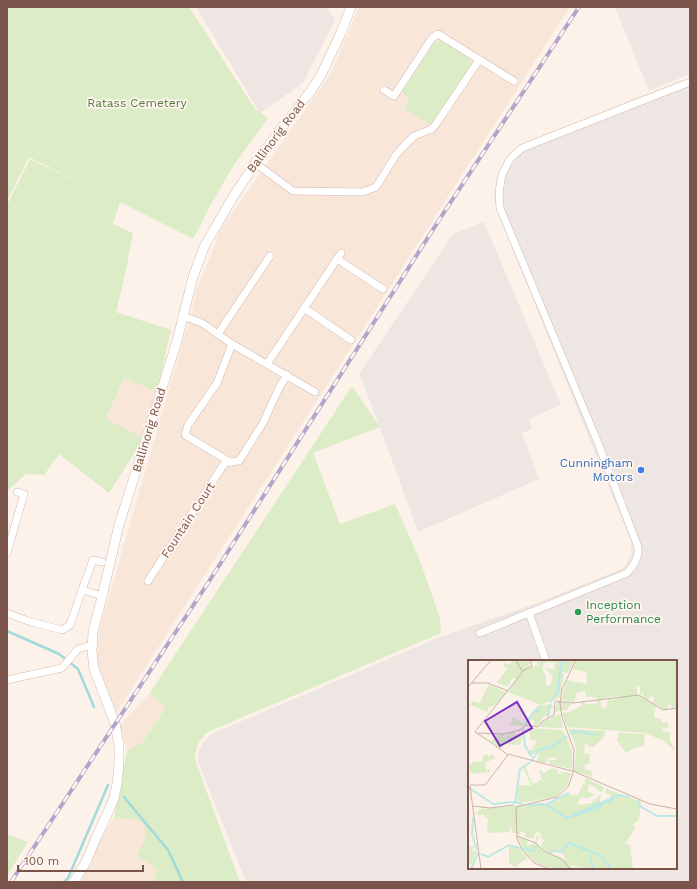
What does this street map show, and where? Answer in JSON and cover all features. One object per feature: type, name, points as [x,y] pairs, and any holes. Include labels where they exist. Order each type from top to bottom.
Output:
[{"type":"street","name":"Ballinorig Road","points":[[74,882],[86,862],[114,798],[119,765],[119,746],[115,723],[94,669],[92,651],[93,631],[119,525],[177,342],[193,277],[204,247],[233,197],[255,163],[320,77],[340,35],[349,8]]},
{"type":"street","points":[[384,90],[394,96],[432,38],[438,34],[514,81]]},
{"type":"street","points":[[255,163],[293,191],[363,192],[376,187],[396,154],[414,136],[432,129],[479,60]]},
{"type":"street","points":[[480,633],[627,573],[636,561],[639,553],[598,442],[500,208],[498,192],[502,175],[510,159],[522,148],[690,82]]},
{"type":"street","points":[[218,334],[270,256]]},
{"type":"street","points":[[267,364],[339,256],[383,289]]},
{"type":"street","points":[[304,308],[351,340]]},
{"type":"street","points":[[184,316],[202,323],[232,344],[315,392]]},
{"type":"street","points":[[230,462],[185,435],[188,425],[217,383],[232,344]]},
{"type":"street","name":"Fountain Court","points":[[148,581],[224,464],[239,460],[263,423],[287,375]]},
{"type":"street","points":[[7,553],[24,494],[17,492]]},
{"type":"street","points":[[7,613],[31,622],[62,630],[70,625],[93,560],[102,562]]},
{"type":"street","points":[[82,590],[102,596]]},
{"type":"street","points":[[529,613],[546,660]]},
{"type":"street","points":[[7,680],[62,668],[78,649],[92,645]]},
{"type":"shaded area","points":[[196,7],[327,7],[335,20],[303,83],[260,113]]},
{"type":"shaded area","points":[[359,7],[570,7],[116,713],[97,665],[96,641],[192,311],[196,292],[222,227],[330,75]]},
{"type":"shaded area","points":[[615,7],[690,7],[690,74],[649,91]]},
{"type":"shaded area","points":[[690,78],[690,882],[246,882],[198,762],[198,752],[203,743],[211,734],[440,637],[534,604],[624,568],[632,554],[630,539],[497,211],[494,194],[497,176],[506,160],[519,147],[633,99]]},
{"type":"shaded area","points":[[484,222],[561,405],[529,419],[532,429],[522,433],[539,479],[418,532],[359,374],[453,234]]},
{"type":"shaded area","points":[[124,378],[157,392],[144,438],[106,420]]},
{"type":"shaded area","points":[[149,694],[166,707],[142,743],[127,751],[120,725]]},
{"type":"shaded area","points":[[114,818],[140,820],[145,828],[145,839],[138,856],[159,869],[153,882],[80,882],[102,835]]},
{"type":"green space","name":"Ratass Cemetery","points":[[7,7],[189,7],[255,109],[268,118],[234,165],[193,239],[120,202],[113,224],[133,233],[116,312],[171,330],[157,392],[124,378],[106,419],[144,438],[109,493],[59,454],[44,475],[26,474],[7,491],[7,205],[30,159],[93,189],[29,157],[7,201]]},
{"type":"green space","points":[[439,41],[446,43],[470,59],[471,65],[430,125],[404,108],[410,99],[402,92],[434,43]]},
{"type":"green space","points":[[352,386],[380,427],[313,453],[340,524],[395,504],[420,561],[440,618],[441,633],[208,732],[198,744],[195,760],[240,882],[153,882],[158,869],[137,856],[145,839],[145,828],[139,820],[114,818],[127,751],[142,743],[166,707],[149,694]]},
{"type":"green space","points":[[7,834],[28,842],[7,876]]},
{"type":"waterway","points":[[7,631],[59,654],[78,669],[94,707]]},
{"type":"waterway","points":[[64,882],[68,878],[108,785]]},
{"type":"waterway","points":[[124,797],[168,850],[183,882]]},
{"type":"railway","points":[[11,882],[208,583],[441,217],[579,7]]},
{"type":"place","name":"Cunningham Motors","points":[[641,470]]},
{"type":"place","name":"Inception Performance","points":[[578,612]]}]
